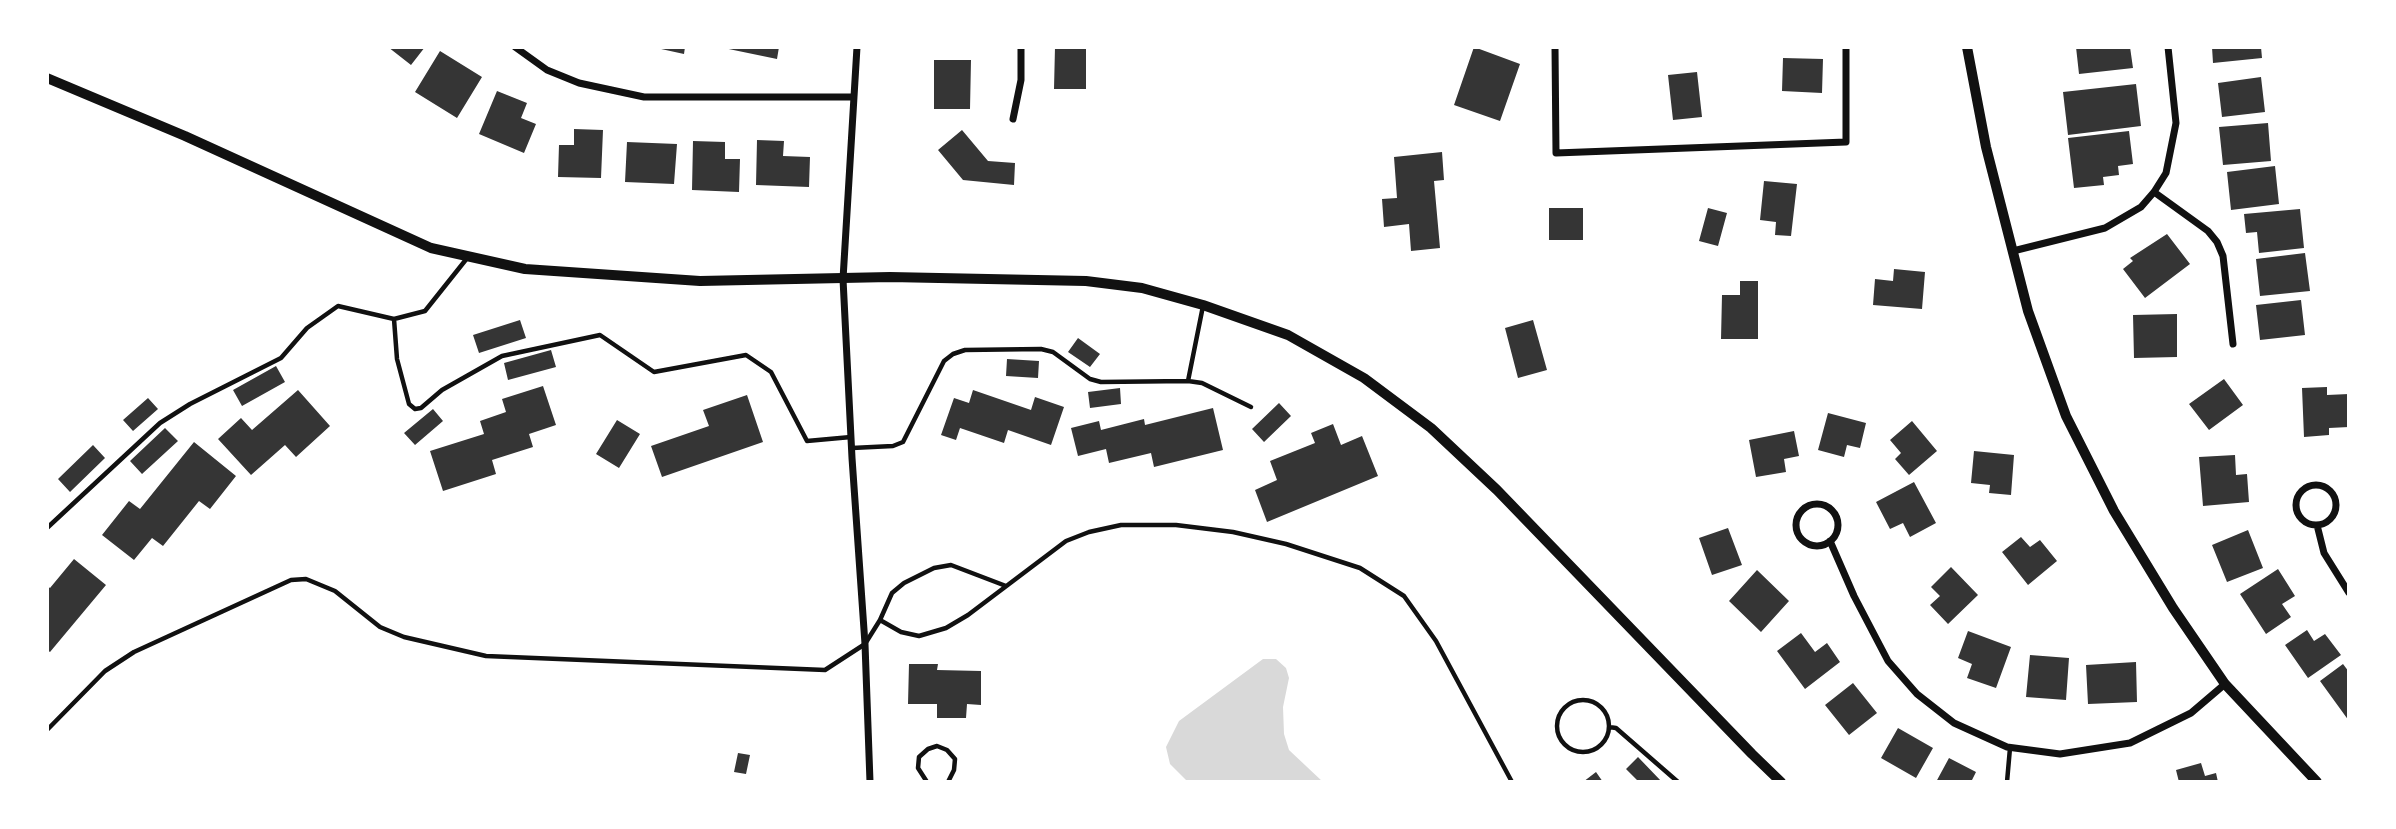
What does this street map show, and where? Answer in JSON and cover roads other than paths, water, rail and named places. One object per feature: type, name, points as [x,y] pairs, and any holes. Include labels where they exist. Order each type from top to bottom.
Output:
[{"type":"main road","points":[[1967,47],[1986,147],[2028,311],[2066,416],[2114,511],[2173,608],[2225,684],[2317,782]]},
{"type":"street","points":[[515,47],[547,70],[579,83],[644,97],[854,97]]},
{"type":"street","points":[[857,47],[843,279],[851,448],[865,644],[870,782]]},
{"type":"street","points":[[1013,119],[1021,80],[1021,47]]},
{"type":"street","points":[[1555,47],[1556,153],[1846,142],[1846,47]]},
{"type":"street","points":[[2013,251],[2105,228],[2141,206],[2154,192],[2166,173],[2176,123],[2168,47]]},
{"type":"street","points":[[47,78],[185,136],[431,248],[525,269],[700,281],[957,277],[1086,281],[1142,288],[1203,305],[1288,334],[1364,378],[1431,428],[1497,490],[1781,782]]},
{"type":"street","points":[[2154,192],[2208,231],[2217,242],[2223,256],[2232,344]]},
{"type":"street","points":[[2315,484],[2330,489],[2336,503],[2331,518],[2317,525],[2303,520],[2296,506],[2301,491],[2315,484]]},
{"type":"street","points":[[1816,505],[1830,509],[1835,515],[1838,529],[1830,541],[1816,546],[1798,536],[1796,522],[1803,509],[1816,505]]},
{"type":"street","points":[[2317,525],[2324,553],[2349,593]]},
{"type":"street","points":[[1830,541],[1854,596],[1888,661],[1917,694],[1954,723],[2010,748],[2060,754],[2130,743],[2191,713],[2225,684]]},
{"type":"lane","points":[[47,528],[160,423],[190,404],[282,358],[307,328],[338,306],[394,320],[425,311],[469,256]]},
{"type":"lane","points":[[1188,381],[1203,305]]},
{"type":"lane","points":[[394,320],[397,359],[409,404],[415,409],[421,408],[442,390],[502,356],[600,334],[654,372],[747,355],[771,372],[807,441],[851,437]]},
{"type":"lane","points":[[851,448],[893,446],[904,442],[944,361],[965,350],[1041,349],[1053,352],[1090,379],[1101,383],[1202,383],[1251,407]]},
{"type":"lane","points":[[880,620],[901,632],[919,636],[946,628],[968,615],[1066,541],[1089,532],[1121,525],[1176,526],[1233,532],[1286,544],[1360,568],[1404,596],[1448,664],[1511,782]]},
{"type":"lane","points":[[47,730],[105,671],[134,652],[291,580],[306,579],[335,591],[380,627],[404,637],[486,656],[825,670],[865,644],[892,593],[904,583],[934,568],[951,565],[1007,586]]},
{"type":"lane","points":[[1579,700],[1588,700],[1603,710],[1608,717],[1609,727],[1603,743],[1596,748],[1578,751],[1563,742],[1558,726],[1564,709],[1579,700]]},
{"type":"lane","points":[[1609,727],[1616,728],[1678,782]]},
{"type":"lane","points":[[927,782],[918,768],[919,757],[928,749],[937,747],[947,750],[955,759],[954,770],[948,782]]},
{"type":"lane","points":[[2007,782],[2010,748]]}]
